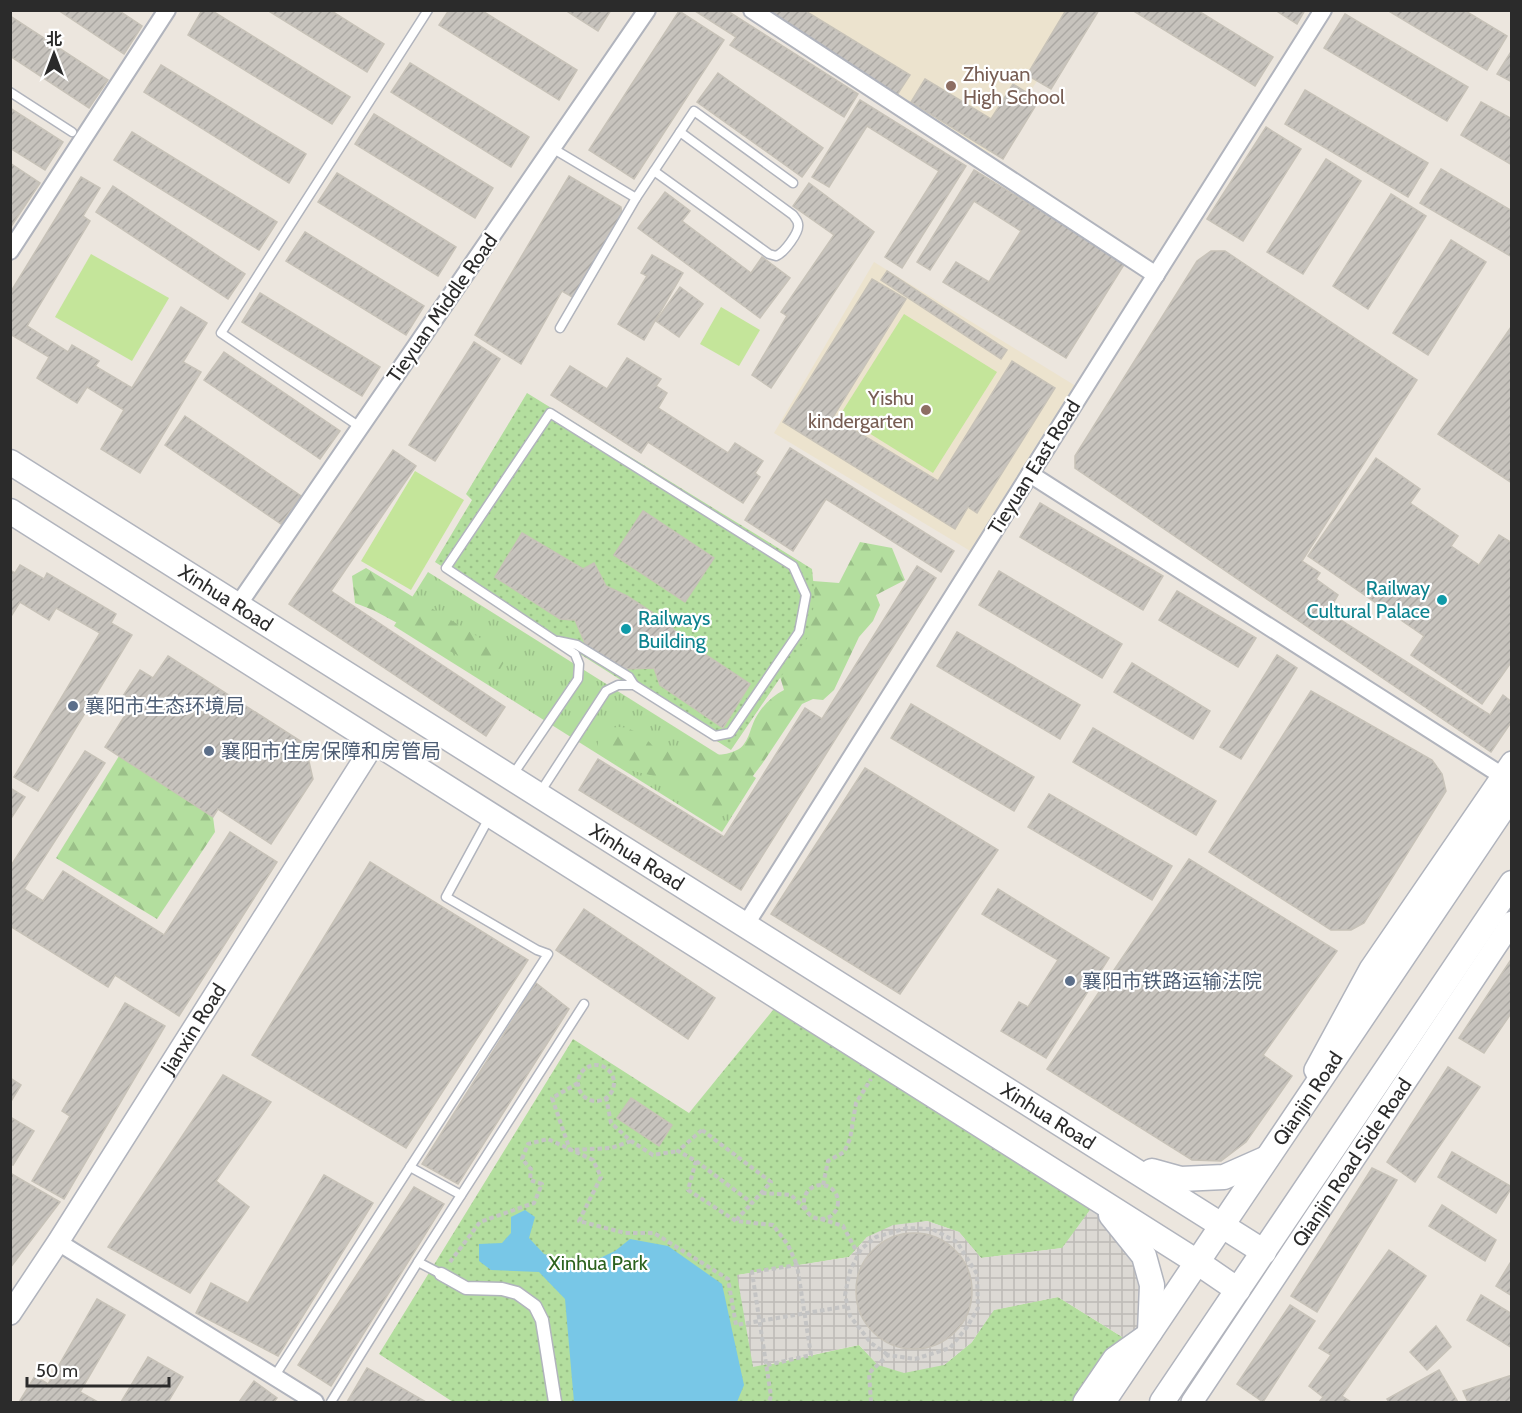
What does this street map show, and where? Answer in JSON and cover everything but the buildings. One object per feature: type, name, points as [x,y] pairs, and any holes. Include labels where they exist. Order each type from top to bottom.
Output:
[{"type":"main road","name":"Xinhua Road","points":[[10,462],[1223,1224],[1264,1252]]},
{"type":"main road","points":[[10,511],[1098,1199],[1238,1290]]},
{"type":"main road","name":"Qianjin Road","points":[[1103,1402],[1270,1154],[1509,779]]},
{"type":"main road","points":[[1179,1400],[1238,1290],[1512,883]]},
{"type":"main road","points":[[1129,1166],[1181,1179],[1224,1177],[1270,1154]]},
{"type":"main road","points":[[1098,1199],[1144,1256],[1152,1285],[1150,1332]]},
{"type":"street","points":[[10,251],[166,10]]},
{"type":"street","name":"Tieyuan Middle Road","points":[[238,605],[647,10]]},
{"type":"street","points":[[752,10],[1156,275]]},
{"type":"street","name":"Tieyuan East Road","points":[[746,924],[1323,10]]},
{"type":"street","points":[[1030,474],[1509,779]]},
{"type":"street","name":"Jianxin Road","points":[[10,1314],[20,1287],[58,1242],[375,742]]},
{"type":"street","name":"Qianjin Road Side Road","points":[[1179,1400],[1512,922]]},
{"type":"street","points":[[58,1242],[315,1402]]},
{"type":"street","points":[[441,1274],[466,1288],[502,1289],[517,1293],[535,1306],[542,1320],[555,1402]]},
{"type":"street","points":[[1084,1402],[1114,1358],[1150,1332]]},
{"type":"lane","points":[[360,427],[221,333],[428,10]]},
{"type":"lane","points":[[10,92],[72,132]]},
{"type":"lane","points":[[560,328],[636,198],[694,111],[793,183]]},
{"type":"lane","points":[[654,171],[769,254],[776,256],[783,253],[798,228],[798,222],[793,215],[680,132]]},
{"type":"lane","points":[[552,148],[636,198]]},
{"type":"lane","points":[[512,777],[578,679],[579,664],[575,654],[446,568],[550,413],[793,566],[806,595],[799,632],[730,733],[716,736],[634,685],[629,677],[577,645],[555,640]]},
{"type":"lane","points":[[539,794],[606,691],[618,685],[634,685]]},
{"type":"lane","points":[[274,1377],[548,954],[537,950],[446,897],[490,814]]},
{"type":"lane","points":[[331,1402],[584,1004]]},
{"type":"lane","points":[[410,1167],[461,1195]]},
{"type":"lane","points":[[418,1262],[441,1274]]},
{"type":"path","points":[[823,1185],[828,1161],[844,1152],[850,1139],[856,1103],[882,1063]]},
{"type":"path","points":[[598,1064],[604,1066],[613,1075],[611,1093],[606,1097],[596,1100],[586,1097],[579,1089],[578,1083],[586,1068],[598,1064]]},
{"type":"path","points":[[570,1150],[552,1098],[578,1083]]},
{"type":"path","points":[[606,1097],[611,1123],[631,1141],[653,1155],[678,1151],[702,1130],[771,1182],[736,1221]]},
{"type":"path","points":[[441,1274],[480,1222],[534,1203],[542,1184],[530,1180],[531,1169],[522,1159],[528,1144],[548,1139],[592,1160],[601,1177],[579,1221],[625,1233],[654,1233],[728,1279],[736,1325],[848,1306]]},
{"type":"path","points":[[570,1150],[610,1148],[631,1141]]},
{"type":"path","points":[[678,1151],[696,1161],[752,1203]]},
{"type":"path","points":[[696,1161],[688,1190],[736,1221],[773,1225],[788,1245],[797,1265],[811,1355],[767,1365]]},
{"type":"path","points":[[809,1213],[804,1203],[807,1192],[823,1185],[833,1190],[838,1205],[831,1215],[820,1219]]},
{"type":"path","points":[[762,1193],[791,1195],[809,1213],[843,1226],[858,1254]]},
{"type":"path","points":[[907,1228],[932,1229],[957,1242],[976,1274],[978,1308],[967,1327],[950,1348],[915,1359],[888,1355],[871,1343],[850,1316],[846,1295],[850,1271],[858,1254],[876,1237],[907,1228]]},
{"type":"path","points":[[769,1402],[771,1396],[767,1365],[752,1272],[797,1265]]},
{"type":"path","points":[[871,1402],[869,1373],[888,1355]]},
{"type":"shaded area","name":"Zhiyuan High School","points":[[752,11],[1083,11],[984,162]]},
{"type":"shaded area","name":"Yishu kindergarten","points":[[874,262],[1079,388],[972,552],[774,433]]},
{"type":"shaded area","points":[[1098,1199],[1144,1256],[1140,1348],[1058,1297],[994,1310],[971,1343],[944,1365],[904,1373],[878,1365],[859,1345],[753,1367],[737,1275],[849,1257],[867,1237],[893,1225],[927,1221],[959,1232],[981,1258],[1062,1248]],"holes":[[[918,1233],[936,1237],[953,1247],[965,1261],[971,1279],[972,1298],[967,1316],[956,1331],[941,1343],[923,1349],[903,1348],[885,1342],[869,1329],[859,1312],[855,1293],[858,1273],[867,1256],[881,1242],[899,1234]]]},
{"type":"green space","points":[[91,254],[169,298],[132,361],[55,317]]},
{"type":"green space","points":[[721,307],[760,330],[739,366],[700,344]]},
{"type":"green space","points":[[904,314],[997,372],[933,473],[840,415]]},
{"type":"green space","points":[[527,393],[812,569],[815,599],[808,637],[731,750],[435,562],[472,500],[466,494]]},
{"type":"green space","points":[[415,471],[464,500],[411,590],[361,561]]},
{"type":"green space","points":[[860,542],[892,548],[905,580],[876,595],[880,605],[873,621],[859,637],[834,690],[823,700],[813,699],[802,704],[762,764],[725,813],[719,816],[702,810],[675,781],[629,770],[598,748],[598,735],[610,729],[622,727],[639,734],[655,749],[675,747],[715,755],[726,754],[741,748],[761,710],[771,698],[784,690],[774,657],[791,608],[813,581],[839,583]]},
{"type":"green space","points":[[366,568],[507,657],[500,669],[459,656],[373,610],[355,603],[352,576]]},
{"type":"green space","points":[[428,572],[756,778],[722,832],[394,626]]},
{"type":"green space","points":[[119,756],[213,817],[215,832],[157,919],[56,858]]},
{"type":"green space","name":"Xinhua Park","points":[[782,999],[1098,1199],[1063,1248],[981,1258],[959,1232],[927,1221],[867,1237],[849,1257],[738,1275],[767,1365],[859,1345],[878,1365],[944,1365],[972,1342],[993,1310],[1058,1297],[1140,1348],[1103,1402],[453,1402],[379,1354],[573,1039],[689,1113]]},
{"type":"water","points":[[525,1210],[535,1217],[529,1238],[544,1254],[585,1265],[615,1251],[630,1239],[668,1246],[722,1284],[744,1385],[737,1402],[574,1402],[565,1299],[539,1272],[491,1270],[479,1261],[479,1244],[502,1243],[511,1233],[511,1217]]},
{"type":"place","name":"Zhiyuan High School","points":[[951,86]]},
{"type":"place","name":"Yishu kindergarten","points":[[926,410]]},
{"type":"place","name":"Railway Cultural Palace","points":[[1442,600]]},
{"type":"place","name":"Railways Building","points":[[626,629]]},
{"type":"place","name":"襄阳市生态环境局","points":[[73,706]]},
{"type":"place","name":"襄阳市住房保障和房管局","points":[[209,751]]},
{"type":"place","name":"襄阳市铁路运输法院","points":[[1070,981]]}]
